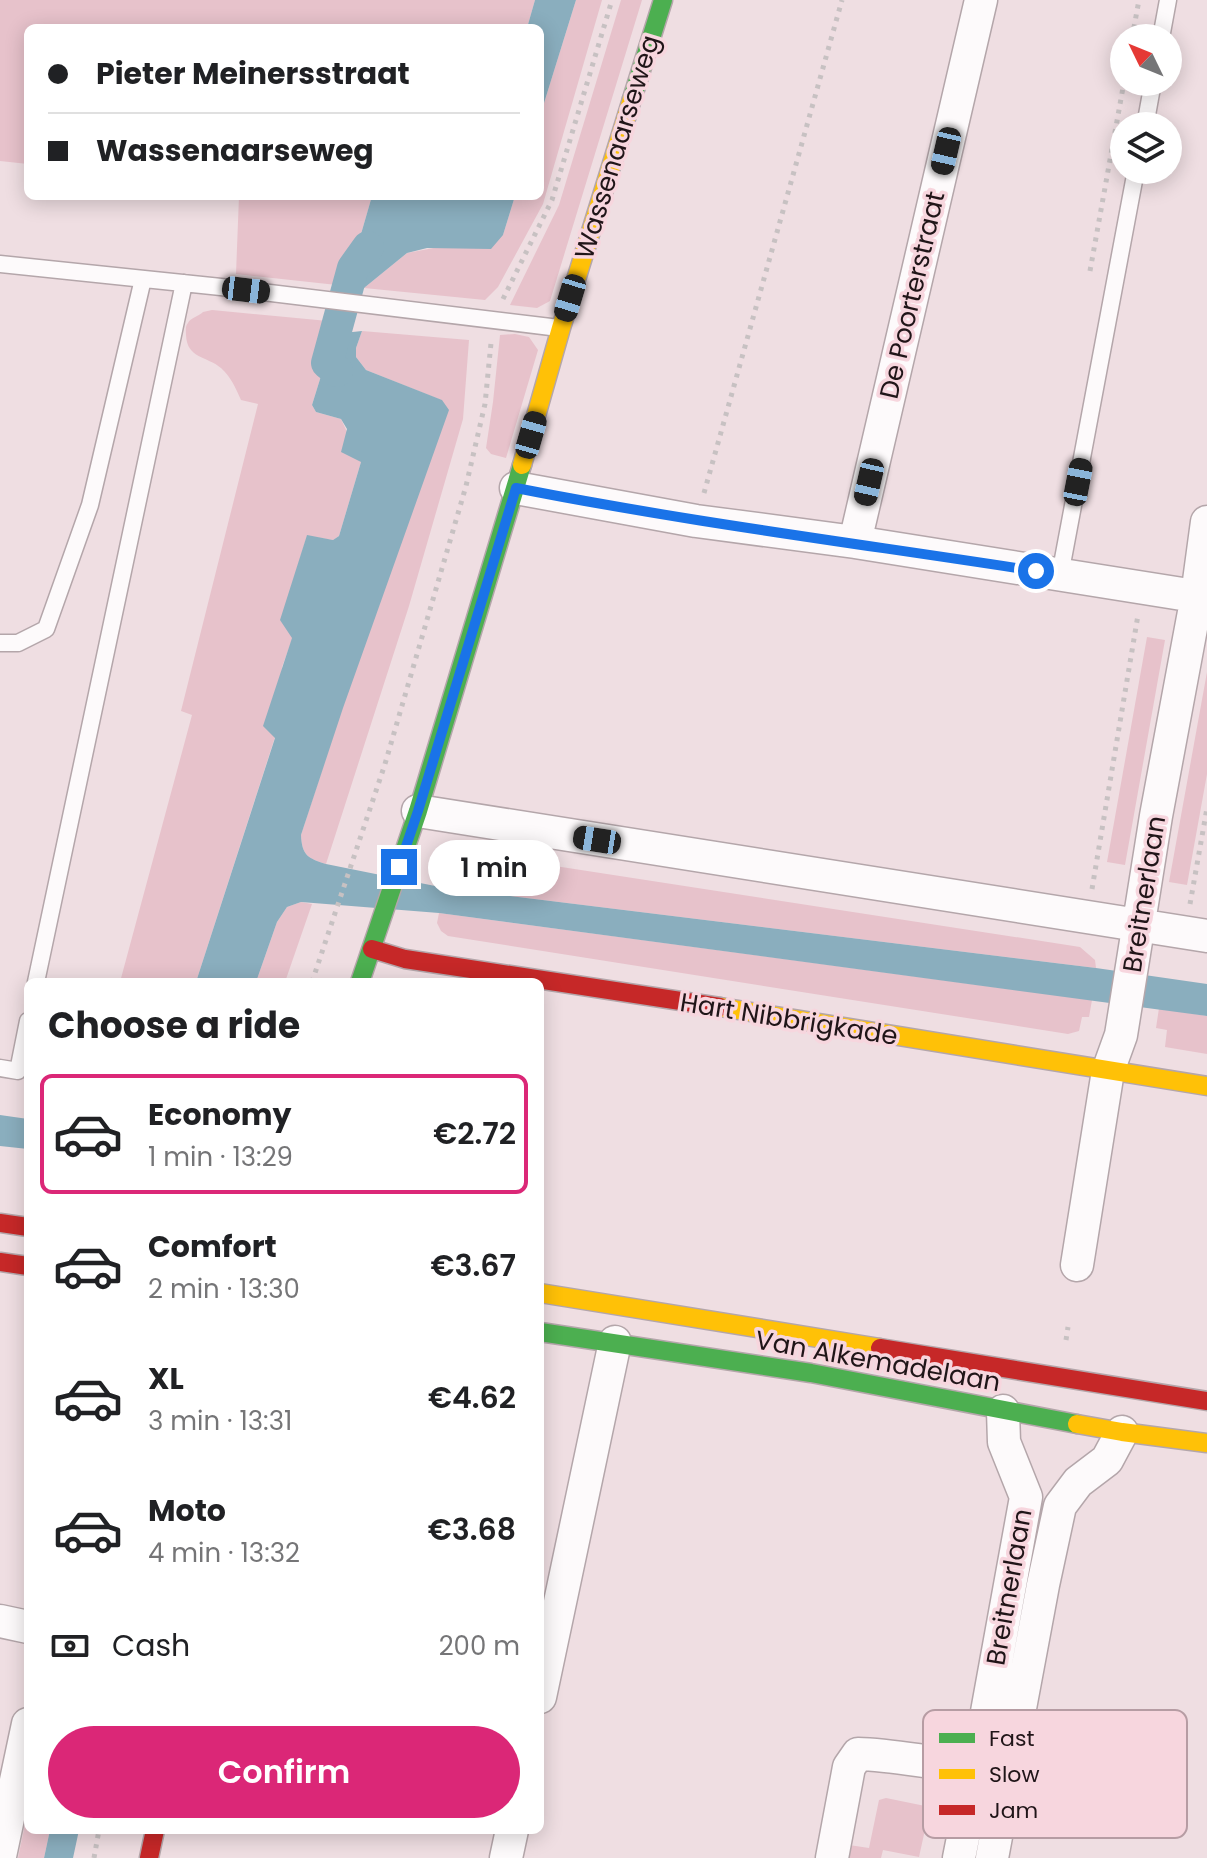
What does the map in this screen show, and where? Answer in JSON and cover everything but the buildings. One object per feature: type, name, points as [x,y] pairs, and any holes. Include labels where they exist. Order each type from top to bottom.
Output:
[{"type":"street","name":"Wassenaarseweg","points":[[361,978],[418,811],[561,328],[663,0]]},
{"type":"street","name":"De Poorterstraat","points":[[855,542],[981,0]]},
{"type":"street","points":[[516,488],[696,521],[855,542],[1202,597]]},
{"type":"street","name":"Breitnerlaan","points":[[1077,1265],[1108,1071],[1121,1035],[1138,926],[1202,597],[1207,522]]},
{"type":"street","points":[[418,811],[1196,935]]},
{"type":"street","name":"Hart Nibbrigkade","points":[[372,949],[405,959],[528,978]]},
{"type":"street","name":"Hart Nibbrigkade","points":[[544,980],[1207,1086]]},
{"type":"street","points":[[0,1223],[24,1226]]},
{"type":"street","points":[[0,1262],[24,1265]]},
{"type":"street","name":"Van Alkemadelaan","points":[[544,1294],[1207,1401]]},
{"type":"street","name":"Van Alkemadelaan","points":[[544,1333],[811,1373],[1003,1411],[1207,1443]]},
{"type":"street","points":[[544,1678],[615,1342]]},
{"type":"street","name":"Breitnerlaan","points":[[1000,1710],[1026,1497],[1004,1442],[1003,1411]]},
{"type":"street","name":"Breitnerlaan","points":[[1008,1710],[1043,1585],[1060,1506],[1078,1482],[1107,1460],[1122,1432]]},
{"type":"street","points":[[0,1621],[24,1626]]},
{"type":"street","points":[[0,1856],[24,1743]]},
{"type":"street","points":[[832,1858],[849,1767],[858,1754],[923,1759]]},
{"type":"street","points":[[149,1858],[154,1834]]},
{"type":"street","points":[[506,1858],[511,1834]]},
{"type":"street","name":"Breitnerlaan","points":[[959,1858],[966,1838]]},
{"type":"street","name":"Breitnerlaan","points":[[992,1838],[992,1858]]},
{"type":"lane","points":[[1164,24],[1168,0]]},
{"type":"lane","points":[[1060,575],[1133,184]]},
{"type":"lane","points":[[0,264],[561,328]]},
{"type":"lane","points":[[0,643],[18,643],[46,629],[90,505],[143,279]]},
{"type":"lane","points":[[37,978],[184,283]]},
{"type":"lane","points":[[0,1068],[18,1071],[24,1041]]},
{"type":"path","points":[[313,978],[385,764],[474,455],[485,404],[496,319],[507,289],[552,200],[612,0]]},
{"type":"path","points":[[696,521],[842,0]]},
{"type":"path","points":[[1135,24],[1139,0]]},
{"type":"path","name":"Breitnerlaan","points":[[1087,918],[1143,588]]},
{"type":"path","name":"Breitnerlaan","points":[[1196,935],[1207,808]]},
{"type":"path","points":[[1066,1340],[1068,1327]]},
{"type":"path","points":[[94,1858],[98,1834]]},
{"type":"shaded area","points":[[0,0],[535,0],[528,24],[24,24],[24,164],[0,161]]},
{"type":"shaded area","points":[[576,0],[602,0],[543,204],[498,287],[485,300],[364,288],[407,253],[503,235],[514,200],[544,200],[544,103]]},
{"type":"shaded area","points":[[621,0],[642,0],[550,301],[537,308],[510,305],[559,205]]},
{"type":"shaded area","points":[[239,200],[371,200],[346,286],[236,274]]},
{"type":"shaded area","points":[[212,310],[328,321],[334,334],[312,405],[316,412],[341,419],[361,462],[339,536],[333,540],[307,536],[281,620],[293,637],[282,667],[275,737],[197,978],[121,978],[192,715],[181,711],[258,404],[241,400],[224,371],[190,349],[187,324],[203,312]]},
{"type":"shaded area","points":[[362,331],[469,340],[463,419],[409,606],[326,864],[307,855],[301,835],[441,400],[366,370],[356,357]]},
{"type":"shaded area","points":[[500,335],[529,337],[538,350],[506,458],[491,454],[486,448]]},
{"type":"shaded area","points":[[1147,637],[1165,640],[1125,865],[1107,862]]},
{"type":"shaded area","points":[[1207,672],[1207,774],[1187,885],[1169,882]]},
{"type":"shaded area","points":[[471,853],[1080,947],[1095,960],[1096,968],[445,888],[452,864],[459,854]]},
{"type":"shaded area","points":[[301,902],[312,904],[286,978],[257,978],[277,922],[287,907]]},
{"type":"shaded area","points":[[439,913],[1092,1000],[1089,1017],[1082,1017],[1079,1031],[1068,1034],[448,936],[437,923]]},
{"type":"shaded area","points":[[1159,1008],[1207,1016],[1207,1054],[1165,1047],[1167,1030],[1156,1028]]},
{"type":"shaded area","points":[[886,1798],[923,1806],[923,1838],[919,1857],[883,1850],[881,1858],[847,1858],[849,1845],[869,1848],[879,1800]]},
{"type":"shaded area","points":[[24,1829],[24,1834],[49,1834],[44,1858],[18,1858]]},
{"type":"water","points":[[535,0],[576,0],[544,103],[544,24],[528,24]]},
{"type":"water","points":[[371,200],[514,200],[503,235],[491,249],[427,248],[407,253],[364,288],[346,286]]},
{"type":"water","points":[[362,331],[356,357],[366,370],[442,400],[449,410],[301,835],[307,855],[326,864],[445,888],[1207,984],[1207,1016],[439,913],[301,902],[287,907],[277,922],[257,978],[197,978],[275,738],[263,726],[292,638],[280,620],[307,535],[333,540],[339,536],[361,462],[341,452],[347,429],[341,419],[316,412],[312,405],[334,334]]},
{"type":"water","points":[[0,1115],[24,1118],[24,1149],[0,1146]]},
{"type":"water","points":[[49,1834],[78,1834],[73,1858],[44,1858]]},
{"type":"waterway","points":[[337,371],[327,363],[353,268],[368,247]]},
{"type":"traffic: fast","points":[[632,99],[663,0]]},
{"type":"traffic: fast","points":[[361,978],[418,811],[522,465]]},
{"type":"traffic: fast","points":[[544,1333],[811,1373],[1077,1424]]},
{"type":"traffic: slow","points":[[522,465],[632,99]]},
{"type":"traffic: slow","points":[[720,1007],[1207,1086]]},
{"type":"traffic: slow","points":[[544,1294],[880,1348]]},
{"type":"traffic: slow","points":[[1077,1424],[1207,1443]]},
{"type":"traffic: jam","points":[[372,949],[405,959],[530,978]]},
{"type":"traffic: jam","points":[[544,980],[720,1007]]},
{"type":"traffic: jam","points":[[0,1223],[24,1226]]},
{"type":"traffic: jam","points":[[0,1262],[24,1265]]},
{"type":"traffic: jam","points":[[880,1348],[1207,1401]]},
{"type":"traffic: jam","points":[[149,1858],[154,1834]]},
{"type":"route","points":[[399,867],[516,488],[696,521],[1036,571]]}]
